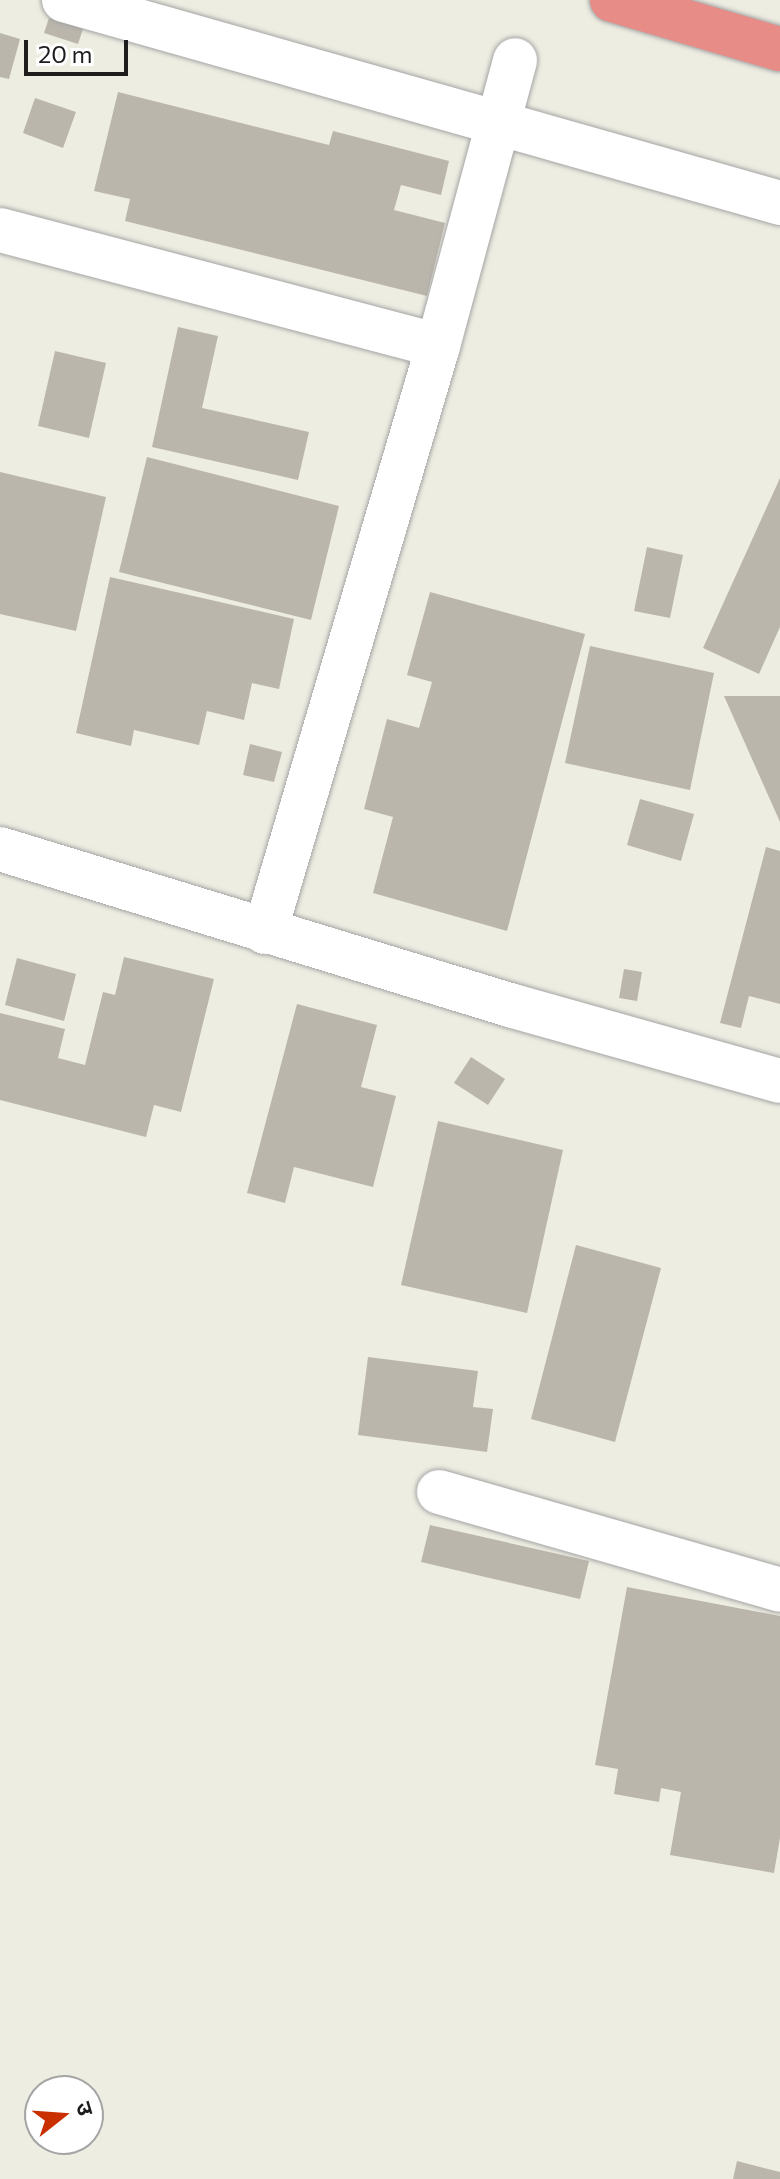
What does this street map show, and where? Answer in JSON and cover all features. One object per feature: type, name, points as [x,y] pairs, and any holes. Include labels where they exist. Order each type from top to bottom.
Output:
[{"type":"highway","points":[[612,0],[780,49]]},
{"type":"street","points":[[64,0],[500,127],[780,203]]},
{"type":"street","points":[[265,932],[438,346],[500,127],[515,60]]},
{"type":"street","points":[[0,230],[438,346]]},
{"type":"street","points":[[0,849],[265,932],[780,1081]]},
{"type":"street","points":[[439,1492],[780,1590]]},
{"type":"building","points":[[49,18],[83,29],[78,44],[44,33]]},
{"type":"building","points":[[0,33],[20,39],[9,79],[0,77]]},
{"type":"building","points":[[118,92],[329,145],[333,131],[449,161],[441,195],[401,185],[394,210],[445,223],[427,296],[125,221],[130,199],[94,191]]},
{"type":"building","points":[[35,98],[76,112],[63,148],[23,133]]},
{"type":"building","points":[[178,327],[218,336],[202,408],[309,432],[298,480],[152,447]]},
{"type":"building","points":[[55,351],[106,363],[89,438],[38,426]]},
{"type":"building","points":[[147,457],[339,506],[311,620],[119,572]]},
{"type":"building","points":[[0,472],[106,497],[76,631],[0,614]]},
{"type":"building","points":[[780,478],[780,627],[759,674],[703,648]]},
{"type":"building","points":[[647,547],[683,555],[670,618],[634,611]]},
{"type":"building","points":[[110,577],[294,619],[279,689],[252,683],[244,720],[207,711],[199,745],[134,730],[131,746],[76,733]]},
{"type":"building","points":[[430,592],[585,634],[507,931],[373,893],[393,817],[364,809],[387,719],[419,728],[432,682],[407,675]]},
{"type":"building","points":[[590,646],[714,673],[690,790],[565,763]]},
{"type":"building","points":[[724,696],[780,696],[780,822]]},
{"type":"building","points":[[250,744],[282,752],[274,782],[243,775]]},
{"type":"building","points":[[640,799],[694,814],[681,861],[627,845]]},
{"type":"building","points":[[766,847],[780,851],[780,1004],[749,996],[741,1028],[720,1023]]},
{"type":"building","points":[[124,957],[214,979],[181,1112],[154,1105],[146,1137],[0,1100],[0,1013],[65,1029],[58,1058],[85,1065],[103,992],[115,995]]},
{"type":"building","points":[[17,958],[76,974],[64,1021],[5,1005]]},
{"type":"building","points":[[624,969],[642,972],[637,1001],[619,998]]},
{"type":"building","points":[[297,1004],[377,1025],[361,1087],[396,1096],[373,1187],[294,1167],[285,1203],[247,1193]]},
{"type":"building","points":[[471,1057],[505,1079],[488,1105],[454,1083]]},
{"type":"building","points":[[438,1121],[563,1150],[527,1313],[401,1285]]},
{"type":"building","points":[[576,1245],[661,1268],[615,1442],[531,1419]]},
{"type":"building","points":[[368,1357],[478,1371],[473,1407],[493,1409],[487,1452],[358,1435]]},
{"type":"building","points":[[430,1525],[589,1561],[580,1599],[421,1562]]},
{"type":"building","points":[[627,1587],[780,1616],[780,1838],[774,1873],[670,1855],[681,1792],[661,1788],[659,1802],[614,1794],[618,1769],[595,1765]]},
{"type":"building","points":[[737,2161],[780,2172],[780,2179],[733,2179]]}]
